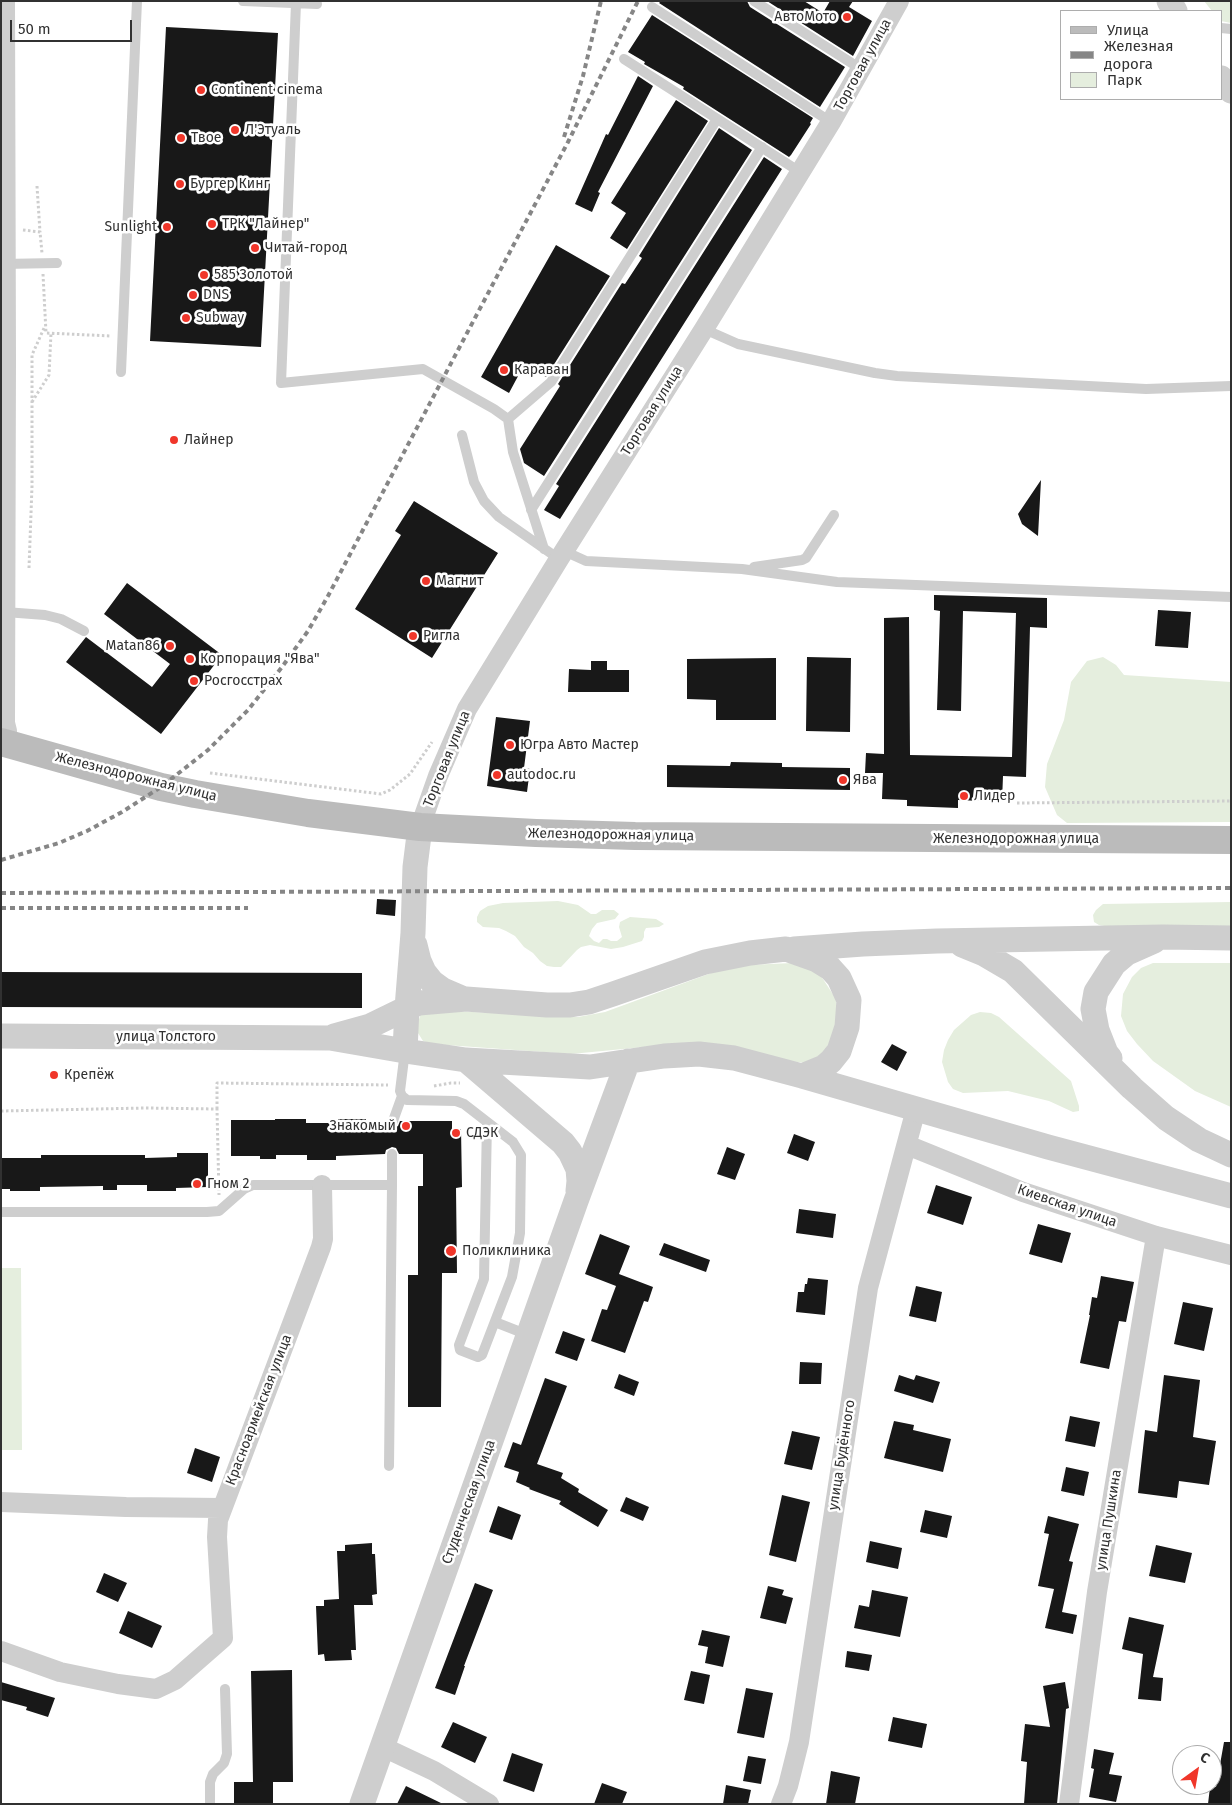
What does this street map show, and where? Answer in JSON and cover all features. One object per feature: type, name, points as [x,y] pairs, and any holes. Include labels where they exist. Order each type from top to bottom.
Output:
[{"type":"main road","name":"Железнодорожная улица","points":[[3,743],[195,794],[308,813],[420,827],[635,836],[1231,840]]},
{"type":"street","points":[[3,743],[7,730],[5,723],[5,1]]},
{"type":"street","name":"Торговая улица","points":[[420,827],[438,776],[467,709],[556,553],[704,329],[831,122],[900,1]]},
{"type":"street","points":[[1222,79],[1231,91]]},
{"type":"street","points":[[405,1051],[413,932],[415,867],[420,827]]},
{"type":"street","points":[[413,932],[419,961],[424,972],[432,982],[443,990],[466,1000]]},
{"type":"street","points":[[330,1038],[370,1026],[426,1001],[466,1000],[547,1005],[588,1002],[705,962],[750,952],[872,943],[937,941],[1163,937],[1231,938]]},
{"type":"street","points":[[1132,1088],[1106,1053],[1097,1030],[1093,1009],[1096,992],[1114,964],[1127,953],[1163,937]]},
{"type":"street","points":[[937,941],[969,947],[999,961],[1013,971],[1132,1088],[1166,1118],[1199,1140],[1231,1155]]},
{"type":"street","points":[[786,950],[817,960],[830,968],[839,978],[849,1000],[847,1027],[838,1051],[824,1067],[802,1076]]},
{"type":"street","name":"улица Толстого","points":[[1,1036],[330,1038]]},
{"type":"street","points":[[330,1038],[405,1051],[465,1072],[567,1147],[578,1168],[579,1181],[576,1201]]},
{"type":"street","points":[[465,1072],[590,1067],[664,1056],[699,1054],[734,1058],[1048,1147],[1231,1196]]},
{"type":"street","points":[[576,1201],[628,1061]]},
{"type":"street","name":"улица Будённого","points":[[781,1804],[788,1786],[799,1742],[868,1288],[916,1109]]},
{"type":"street","name":"Киевская улица","points":[[907,1145],[1023,1192],[1156,1236],[1231,1255]]},
{"type":"street","name":"Красноармейская улица","points":[[1,1651],[60,1672],[118,1684],[156,1689],[175,1680],[223,1638],[217,1536],[218,1520],[321,1247],[323,1239],[322,1186]]},
{"type":"street","name":"Студенческая улица","points":[[362,1804],[576,1201]]},
{"type":"street","name":"улица Пушкина","points":[[1069,1804],[1097,1592],[1156,1236]]},
{"type":"street","points":[[1,1502],[126,1507],[222,1508]]},
{"type":"street","points":[[383,1747],[434,1771],[489,1804]]},
{"type":"lane","points":[[121,372],[137,1]]},
{"type":"lane","points":[[243,1],[316,4]]},
{"type":"lane","points":[[754,1],[861,69]]},
{"type":"lane","points":[[296,3],[281,383],[423,369],[494,409],[508,419],[514,452],[531,510],[556,553]]},
{"type":"lane","points":[[652,7],[831,122]]},
{"type":"lane","points":[[624,59],[800,172]]},
{"type":"lane","points":[[508,419],[551,382],[717,119]]},
{"type":"lane","points":[[531,510],[762,147]]},
{"type":"lane","points":[[4,264],[57,263]]},
{"type":"lane","points":[[704,329],[738,344],[897,376],[1146,390],[1231,386]]},
{"type":"lane","points":[[462,435],[474,482],[484,501],[499,517],[556,553],[586,561],[742,569],[837,582],[1231,597]]},
{"type":"lane","points":[[742,569],[806,558],[834,515]]},
{"type":"lane","points":[[5,612],[45,615],[61,619],[84,631]]},
{"type":"lane","points":[[393,1122],[402,1096],[401,1085],[405,1051]]},
{"type":"lane","points":[[402,1096],[407,1100],[456,1101],[464,1104],[513,1142],[521,1155],[520,1233],[512,1277],[482,1355],[478,1357],[460,1350],[459,1345],[484,1279],[487,1122]]},
{"type":"lane","points":[[389,1466],[392,1154]]},
{"type":"lane","points":[[1,1212],[219,1211],[244,1189],[253,1184],[322,1186],[392,1185]]},
{"type":"lane","points":[[494,1322],[528,1335]]},
{"type":"lane","points":[[210,1804],[210,1782],[213,1774],[224,1763],[227,1754],[225,1689]]},
{"type":"path","points":[[37,186],[46,333],[123,337]]},
{"type":"path","points":[[6,229],[40,232]]},
{"type":"path","points":[[29,568],[32,486],[32,355],[46,326]]},
{"type":"path","points":[[31,402],[49,375],[51,333]]},
{"type":"path","points":[[207,772],[381,794],[390,790],[410,774],[436,735]]},
{"type":"path","points":[[1017,803],[1231,801]]},
{"type":"path","points":[[219,1211],[217,1083],[437,1086],[458,1082],[465,1072]]},
{"type":"path","points":[[1,1111],[145,1108],[217,1109]]},
{"type":"green space","points":[[1204,1],[1231,1],[1231,23],[1222,21],[1222,10],[1211,10]]},
{"type":"green space","points":[[1103,657],[1116,665],[1124,675],[1231,682],[1231,822],[1067,823],[1057,815],[1045,787],[1047,764],[1064,720],[1071,682],[1087,661]]},
{"type":"green space","points":[[558,901],[578,905],[591,914],[596,914],[602,910],[614,910],[619,914],[615,919],[597,923],[592,929],[589,936],[599,943],[603,939],[617,941],[622,937],[619,927],[620,922],[630,917],[656,919],[664,924],[659,927],[646,928],[642,941],[623,947],[611,949],[590,945],[581,947],[561,967],[554,967],[547,966],[540,961],[515,936],[499,928],[483,927],[477,922],[480,911],[488,906],[503,903]]},
{"type":"green space","points":[[1231,902],[1231,927],[1109,927],[1094,922],[1093,915],[1103,904]]},
{"type":"green space","points":[[793,963],[807,967],[821,976],[836,999],[838,1017],[832,1038],[823,1054],[805,1063],[665,1045],[571,1054],[432,1044],[423,1041],[418,1033],[417,1024],[421,1014],[431,1010],[578,1017],[605,1012],[714,972],[748,965]]},
{"type":"green space","points":[[1153,963],[1231,963],[1231,1107],[1195,1091],[1153,1061],[1127,1031],[1121,1016],[1123,994],[1132,977],[1141,968]]},
{"type":"green space","points":[[980,1012],[991,1013],[999,1017],[1071,1081],[1079,1111],[1073,1112],[1049,1101],[1008,1091],[963,1093],[953,1089],[948,1082],[942,1062],[944,1050],[954,1030],[971,1015]]},
{"type":"green space","points":[[1,1268],[21,1268],[22,1450],[1,1450]]},
{"type":"building","points":[[661,1],[747,1],[750,7],[845,67],[820,107],[659,3]]},
{"type":"building","points":[[767,1],[804,1],[823,13],[830,1],[853,1],[849,7],[872,21],[853,56]]},
{"type":"building","points":[[652,15],[813,118],[789,157],[628,52]]},
{"type":"building","name":"ТРК \"Лайнер\"","points":[[166,27],[278,33],[261,347],[150,341]]},
{"type":"building","points":[[638,76],[653,86],[598,192],[600,193],[592,212],[575,204],[606,134],[608,135]]},
{"type":"building","points":[[676,100],[708,121],[627,249],[610,238],[626,213],[611,203]]},
{"type":"building","points":[[719,128],[752,150],[544,476],[524,463],[520,449],[560,386],[558,384],[622,283],[625,284],[642,258],[639,256]]},
{"type":"building","points":[[764,157],[782,169],[560,519],[544,510],[559,486],[556,484]]},
{"type":"building","points":[[556,245],[610,276],[546,377],[524,365],[509,393],[481,377]]},
{"type":"building","points":[[1041,480],[1038,536],[1022,524],[1018,514]]},
{"type":"building","name":"Магнит","points":[[414,501],[498,553],[432,658],[355,609],[401,535],[395,531]]},
{"type":"building","name":"Корпорация \"Ява\"","points":[[127,583],[222,655],[161,734],[66,662],[86,637],[152,687],[170,664],[104,614]]},
{"type":"building","points":[[934,595],[1047,598],[1047,628],[1030,627],[1026,777],[1003,776],[1002,802],[958,800],[958,808],[907,806],[907,800],[882,799],[883,773],[865,773],[866,753],[884,754],[884,618],[909,617],[910,755],[1012,757],[1016,613],[963,611],[961,711],[937,710],[940,611],[934,610]]},
{"type":"building","points":[[1158,610],[1191,612],[1188,648],[1155,646]]},
{"type":"building","points":[[807,657],[851,658],[850,732],[806,731]]},
{"type":"building","points":[[776,658],[776,720],[716,720],[716,700],[687,699],[687,659]]},
{"type":"building","points":[[591,661],[607,661],[607,670],[629,670],[629,692],[568,692],[569,669],[591,670]]},
{"type":"building","name":"Югра Авто Мастер","points":[[496,717],[530,721],[524,768],[530,769],[527,792],[487,786]]},
{"type":"building","points":[[731,762],[782,763],[782,767],[850,768],[850,790],[667,787],[667,765],[730,766]]},
{"type":"building","points":[[377,899],[396,900],[395,916],[376,914]]},
{"type":"building","points":[[1,972],[362,973],[362,1008],[1,1007]]},
{"type":"building","points":[[892,1044],[907,1052],[897,1071],[881,1062]]},
{"type":"building","points":[[306,1119],[306,1123],[338,1123],[338,1119],[366,1119],[366,1122],[386,1122],[388,1126],[394,1128],[398,1126],[400,1121],[452,1121],[452,1129],[461,1129],[462,1187],[456,1188],[457,1273],[442,1273],[441,1407],[408,1407],[408,1275],[418,1275],[418,1186],[423,1186],[423,1154],[399,1154],[396,1148],[392,1147],[386,1150],[385,1154],[336,1156],[336,1160],[307,1160],[307,1155],[276,1155],[276,1159],[260,1159],[260,1156],[231,1156],[231,1120]]},
{"type":"building","points":[[794,1134],[815,1142],[808,1161],[787,1153]]},
{"type":"building","points":[[727,1147],[745,1154],[735,1180],[717,1174]]},
{"type":"building","points":[[177,1153],[208,1153],[208,1187],[176,1188],[176,1191],[147,1191],[147,1185],[117,1185],[117,1190],[103,1190],[103,1186],[40,1187],[40,1191],[10,1191],[10,1189],[1,1189],[1,1158],[41,1158],[41,1155],[145,1155],[145,1158],[177,1157]]},
{"type":"building","points":[[936,1185],[972,1197],[963,1225],[927,1213]]},
{"type":"building","points":[[799,1209],[836,1214],[833,1238],[796,1233]]},
{"type":"building","points":[[1038,1224],[1071,1233],[1062,1263],[1029,1254]]},
{"type":"building","points":[[600,1234],[630,1246],[619,1274],[653,1287],[648,1302],[644,1301],[625,1353],[591,1341],[602,1309],[607,1310],[616,1286],[585,1274]]},
{"type":"building","points":[[664,1243],[710,1260],[706,1272],[659,1255]]},
{"type":"building","points":[[1101,1276],[1134,1282],[1126,1322],[1119,1321],[1109,1369],[1080,1363],[1092,1297],[1097,1298]]},
{"type":"building","points":[[808,1278],[828,1280],[825,1315],[796,1312],[798,1292],[804,1292]]},
{"type":"building","points":[[916,1286],[942,1292],[936,1322],[909,1316]]},
{"type":"building","points":[[1183,1302],[1213,1308],[1204,1351],[1174,1344]]},
{"type":"building","points":[[563,1331],[585,1339],[577,1361],[555,1353]]},
{"type":"building","points":[[800,1362],[822,1363],[821,1384],[799,1384]]},
{"type":"building","points":[[619,1374],[639,1382],[634,1396],[614,1388]]},
{"type":"building","points":[[899,1375],[914,1380],[916,1375],[940,1382],[933,1403],[894,1391]]},
{"type":"building","points":[[1164,1375],[1200,1380],[1193,1437],[1216,1441],[1209,1485],[1179,1481],[1177,1498],[1138,1493],[1145,1430],[1157,1432]]},
{"type":"building","points":[[545,1378],[567,1386],[537,1464],[563,1473],[561,1478],[579,1489],[578,1492],[608,1510],[598,1527],[559,1504],[561,1501],[516,1482],[519,1472],[504,1467],[513,1442],[521,1445]]},
{"type":"building","points":[[1070,1416],[1100,1422],[1095,1447],[1065,1441]]},
{"type":"building","points":[[894,1421],[914,1425],[913,1430],[951,1439],[943,1472],[884,1458]]},
{"type":"building","points":[[792,1431],[820,1437],[812,1470],[784,1464]]},
{"type":"building","points":[[195,1448],[220,1457],[212,1482],[187,1473]]},
{"type":"building","points":[[1066,1467],[1089,1472],[1084,1496],[1061,1491]]},
{"type":"building","points":[[782,1495],[810,1502],[796,1562],[769,1555]]},
{"type":"building","points":[[626,1497],[649,1507],[643,1521],[620,1511]]},
{"type":"building","points":[[498,1506],[521,1515],[512,1540],[489,1532]]},
{"type":"building","points":[[925,1510],[952,1516],[947,1538],[920,1532]]},
{"type":"building","points":[[1048,1516],[1079,1524],[1069,1561],[1073,1562],[1062,1612],[1077,1615],[1073,1634],[1045,1628],[1054,1589],[1038,1586],[1049,1534],[1044,1533]]},
{"type":"building","points":[[870,1541],[902,1548],[898,1569],[866,1562]]},
{"type":"building","points":[[372,1543],[372,1554],[375,1554],[377,1594],[372,1595],[373,1605],[354,1605],[356,1650],[351,1650],[352,1660],[325,1661],[324,1654],[318,1655],[316,1606],[324,1606],[324,1600],[339,1599],[337,1551],[345,1551],[345,1545]]},
{"type":"building","points":[[1156,1545],[1192,1553],[1185,1583],[1149,1576]]},
{"type":"building","points":[[104,1573],[127,1583],[118,1602],[96,1592]]},
{"type":"building","points":[[475,1583],[493,1590],[455,1695],[435,1688]]},
{"type":"building","points":[[768,1586],[784,1590],[782,1595],[793,1598],[786,1624],[760,1618]]},
{"type":"building","points":[[872,1590],[908,1597],[900,1637],[854,1628],[859,1605],[869,1607]]},
{"type":"building","points":[[128,1611],[162,1626],[152,1648],[119,1633]]},
{"type":"building","points":[[1129,1617],[1164,1625],[1153,1677],[1163,1678],[1161,1701],[1138,1699],[1143,1654],[1122,1649]]},
{"type":"building","points":[[702,1630],[730,1636],[723,1667],[705,1663],[708,1647],[698,1645]]},
{"type":"building","points":[[847,1651],[872,1655],[869,1671],[845,1667]]},
{"type":"building","points":[[292,1670],[293,1782],[273,1782],[273,1804],[234,1804],[234,1782],[253,1782],[251,1671]]},
{"type":"building","points":[[691,1671],[710,1675],[704,1704],[684,1700]]},
{"type":"building","points":[[1,1682],[55,1698],[48,1717],[26,1710],[27,1707],[1,1700]]},
{"type":"building","points":[[1065,1682],[1069,1708],[1066,1709],[1057,1804],[1024,1804],[1027,1762],[1021,1761],[1025,1724],[1050,1727],[1043,1686]]},
{"type":"building","points":[[746,1688],[773,1693],[764,1738],[737,1733]]},
{"type":"building","points":[[893,1717],[927,1724],[922,1748],[888,1741]]},
{"type":"building","points":[[453,1722],[487,1737],[475,1763],[441,1747]]},
{"type":"building","points":[[1224,1742],[1231,1742],[1231,1804],[1208,1804],[1209,1795],[1222,1795],[1222,1753]]},
{"type":"building","points":[[1094,1749],[1114,1753],[1109,1774],[1122,1776],[1116,1802],[1089,1797],[1094,1769],[1091,1768]]},
{"type":"building","points":[[512,1753],[543,1764],[534,1792],[503,1781]]},
{"type":"building","points":[[748,1756],[766,1759],[761,1784],[743,1781]]},
{"type":"building","points":[[831,1771],[860,1777],[855,1804],[826,1804]]},
{"type":"building","points":[[602,1783],[627,1792],[622,1804],[594,1804]]},
{"type":"building","points":[[726,1785],[751,1790],[748,1804],[723,1804]]},
{"type":"building","points":[[406,1786],[443,1804],[397,1804]]},
{"type":"railway","points":[[564,137],[583,76],[601,1]]},
{"type":"railway","points":[[1,860],[59,843],[87,831],[122,812],[161,787],[208,750],[248,710],[282,667],[308,631],[328,596],[568,142],[638,1]]},
{"type":"railway","points":[[1,893],[1231,888]]},
{"type":"railway","points":[[1,908],[248,908]]},
{"type":"place","name":"АвтоМото","points":[[847,17]]},
{"type":"place","name":"Continent cinema","points":[[201,90]]},
{"type":"place","name":"Л'Этуаль","points":[[235,130]]},
{"type":"place","name":"Твое","points":[[181,138]]},
{"type":"place","name":"Бургер Кинг","points":[[180,184]]},
{"type":"place","name":"ТРК \"Лайнер\"","points":[[212,224]]},
{"type":"place","name":"Sunlight","points":[[167,227]]},
{"type":"place","name":"Читай-город","points":[[255,248]]},
{"type":"place","name":"585 Золотой","points":[[204,275]]},
{"type":"place","name":"DNS","points":[[193,295]]},
{"type":"place","name":"Subway","points":[[186,318]]},
{"type":"place","name":"Караван","points":[[504,370]]},
{"type":"place","name":"Лайнер","points":[[174,440]]},
{"type":"place","name":"Магнит","points":[[426,581]]},
{"type":"place","name":"Ригла","points":[[413,636]]},
{"type":"place","name":"Matan86","points":[[170,646]]},
{"type":"place","name":"Корпорация \"Ява\"","points":[[190,659]]},
{"type":"place","name":"Росгосстрах","points":[[194,681]]},
{"type":"place","name":"Югра Авто Мастер","points":[[510,745]]},
{"type":"place","name":"autodoc.ru","points":[[497,775]]},
{"type":"place","name":"Ява","points":[[843,780]]},
{"type":"place","name":"Лидер","points":[[964,796]]},
{"type":"place","name":"Крепёж","points":[[54,1075]]},
{"type":"place","name":"Знакомый","points":[[406,1126]]},
{"type":"place","name":"СДЭК","points":[[456,1133]]},
{"type":"place","name":"Гном 2","points":[[197,1184]]},
{"type":"place","name":"Поликлиника","points":[[451,1251]]}]
